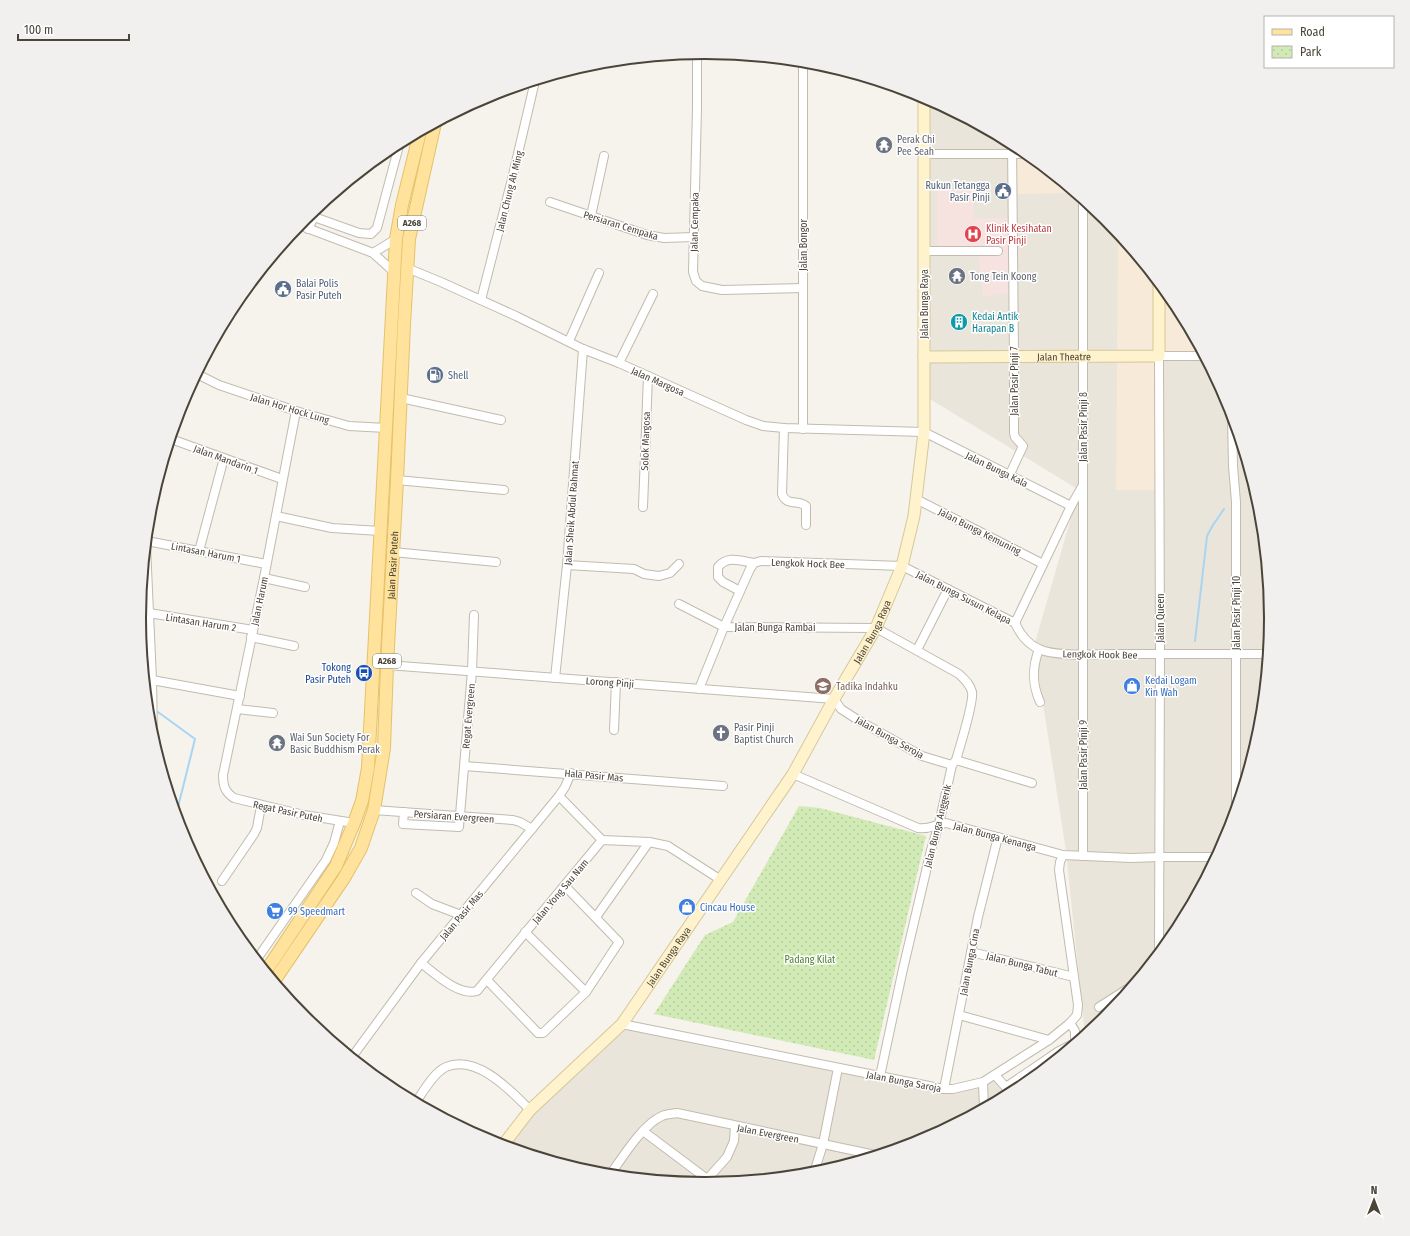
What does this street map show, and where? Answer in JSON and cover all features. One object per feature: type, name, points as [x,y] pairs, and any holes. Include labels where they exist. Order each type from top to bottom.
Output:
[{"type":"main road","name":"Jalan Bunga Raya","points":[[507,1140],[530,1110],[622,1024],[793,774],[834,699],[876,628],[902,566],[914,516],[924,432],[924,104]]},
{"type":"main road","name":"Jalan Pasir Puteh","points":[[276,975],[344,878],[360,848],[374,810],[384,748],[409,239],[434,130]]},
{"type":"main road","name":"Jalan Pasir Puteh","points":[[269,967],[336,866],[362,801],[368,768],[396,239],[402,205],[418,139]]},
{"type":"main road","name":"Jalan Queen","points":[[1159,292],[1159,356]]},
{"type":"main road","name":"Jalan Theatre","points":[[924,357],[1159,356]]},
{"type":"street","name":"Jalan Cempaka","points":[[697,59],[693,272],[696,281],[702,286],[722,290],[803,288]]},
{"type":"street","name":"Jalan Bongor","points":[[803,68],[803,429]]},
{"type":"street","name":"Jalan Chung Ah Ming","points":[[480,300],[512,179],[534,86]]},
{"type":"street","points":[[411,143],[417,144]]},
{"type":"street","points":[[319,215],[359,233],[371,234],[377,228],[399,150]]},
{"type":"street","name":"Jalan Pasir Pinji 7","points":[[1010,474],[1023,446],[1015,437],[1014,427],[1011,150]]},
{"type":"street","points":[[924,154],[1017,154]]},
{"type":"street","points":[[591,216],[604,156]]},
{"type":"street","name":"Persiaran Cempaka","points":[[550,202],[656,238],[694,237]]},
{"type":"street","name":"Jalan Pasir Pinji 8","points":[[1083,207],[1083,654]]},
{"type":"street","points":[[311,222],[308,228],[373,253],[394,272]]},
{"type":"street","points":[[373,253],[396,239]]},
{"type":"street","points":[[924,251],[998,251]]},
{"type":"street","name":"Jalan Margosa","points":[[407,268],[441,282],[569,341],[583,349],[763,426],[803,429],[924,432]]},
{"type":"street","points":[[569,341],[599,273]]},
{"type":"street","points":[[619,364],[653,294]]},
{"type":"street","name":"Jalan Sheik Abdul Rahmat","points":[[555,678],[567,565],[583,349]]},
{"type":"street","name":"Jalan Theatre","points":[[1159,356],[1198,356]]},
{"type":"street","name":"Jalan Queen","points":[[1159,356],[1159,943]]},
{"type":"street","name":"Jalan Hor Hock Lung","points":[[202,376],[219,385],[296,411],[349,426],[386,428]]},
{"type":"street","name":"Solok Margosa","points":[[643,507],[648,376]]},
{"type":"street","points":[[401,398],[501,420]]},
{"type":"street","name":"Jalan Harum","points":[[226,791],[223,784],[223,775],[264,578],[296,411]]},
{"type":"street","points":[[784,428],[782,494],[784,499],[788,502],[803,504],[806,506],[806,525]]},
{"type":"street","name":"Jalan Bunga Kala","points":[[924,432],[1071,506]]},
{"type":"street","name":"Jalan Pasir Pinji 10","points":[[1232,434],[1236,502],[1236,792]]},
{"type":"street","name":"Jalan Mandarin 1","points":[[175,441],[282,478]]},
{"type":"street","points":[[199,551],[224,458]]},
{"type":"street","points":[[397,480],[504,490]]},
{"type":"street","points":[[1015,623],[1071,506],[1083,485]]},
{"type":"street","name":"Jalan Bunga Kemuning","points":[[916,499],[1043,564]]},
{"type":"street","points":[[276,516],[332,528],[380,531]]},
{"type":"street","name":"Lintasan Harum 1","points":[[152,542],[266,564]]},
{"type":"street","points":[[393,552],[496,562]]},
{"type":"street","name":"Lengkok Hock Bee","points":[[740,591],[718,577],[718,567],[724,561],[902,566]]},
{"type":"street","points":[[699,689],[724,627],[754,563]]},
{"type":"street","points":[[567,565],[634,569],[644,574],[659,576],[670,573],[679,564]]},
{"type":"street","name":"Jalan Bunga Susun Kelapa","points":[[902,566],[1015,623],[1020,632],[1029,642],[1039,649]]},
{"type":"street","points":[[264,578],[305,586]]},
{"type":"street","points":[[917,650],[948,589]]},
{"type":"street","points":[[146,602],[149,613],[152,699]]},
{"type":"street","name":"Jalan Bunga Rambai","points":[[679,604],[724,627],[876,628]]},
{"type":"street","name":"Lintasan Harum 2","points":[[149,613],[252,634],[294,646]]},
{"type":"street","name":"Regat Evergreen","points":[[460,816],[472,671],[474,615]]},
{"type":"street","name":"Jalan Bunga Anggerik","points":[[876,628],[959,674],[968,683],[972,693],[971,704],[931,850],[880,1076]]},
{"type":"street","points":[[1039,649],[1033,671],[1034,687],[1040,702]]},
{"type":"street","name":"Lengkok Hook Bee","points":[[1039,649],[1052,653],[1083,654],[1263,654]]},
{"type":"street","name":"Jalan Pasir Pinji 9","points":[[1083,654],[1083,856]]},
{"type":"street","name":"Lorong Pinji","points":[[387,665],[834,699]]},
{"type":"street","points":[[152,680],[240,696]]},
{"type":"street","points":[[614,730],[616,682]]},
{"type":"street","name":"Jalan Bunga Seroja","points":[[834,699],[841,709],[922,756],[1032,782]]},
{"type":"street","points":[[237,709],[273,713]]},
{"type":"street","name":"Hala Pasir Mas","points":[[464,766],[571,773],[723,786]]},
{"type":"street","name":"Jalan Pasir Mas","points":[[355,1053],[421,963],[559,796],[571,773]]},
{"type":"street","name":"Jalan Bunga Kenanga","points":[[793,774],[918,828],[933,828],[939,824],[946,823],[1063,855],[1140,859],[1160,857],[1210,857]]},
{"type":"street","name":"Regat Pasir Puteh","points":[[226,791],[234,798],[261,806],[354,823]]},
{"type":"street","points":[[559,796],[602,840],[649,842],[668,846],[721,880]]},
{"type":"street","points":[[222,881],[254,834],[259,822],[261,806]]},
{"type":"street","name":"Persiaran Evergreen","points":[[374,810],[513,820],[532,829]]},
{"type":"street","points":[[259,954],[326,860],[334,842],[340,821]]},
{"type":"street","name":"Jalan Bunga Cina","points":[[944,1089],[971,952],[998,837]]},
{"type":"street","name":"Jalan Yong Sau Nam","points":[[421,963],[457,989],[466,992],[477,991],[602,840]]},
{"type":"street","points":[[596,918],[649,842]]},
{"type":"street","name":"Jalan Bunga Saroja","points":[[622,1024],[944,1089],[953,1089],[983,1082],[1049,1040],[1070,1023],[1077,1015],[1078,1005],[1059,870],[1063,855]]},
{"type":"street","points":[[487,980],[540,1034],[543,1033],[586,992],[619,942],[565,886]]},
{"type":"street","points":[[416,893],[432,904],[461,915]]},
{"type":"street","points":[[280,925],[292,933]]},
{"type":"street","points":[[526,932],[586,992]]},
{"type":"street","name":"Jalan Bunga Tabut","points":[[971,952],[1074,977]]},
{"type":"street","points":[[1098,1007],[1117,995]]},
{"type":"street","points":[[959,1015],[1049,1040]]},
{"type":"street","points":[[1070,1023],[1075,1031],[1075,1037]]},
{"type":"street","points":[[419,1098],[437,1074],[446,1067],[465,1064],[475,1067],[491,1076],[507,1088],[530,1110]]},
{"type":"street","points":[[816,1165],[823,1144],[838,1068]]},
{"type":"street","points":[[995,1075],[1007,1088]]},
{"type":"street","points":[[983,1082],[984,1102]]},
{"type":"street","name":"Jalan Evergreen","points":[[643,1131],[651,1123],[662,1116],[677,1113],[866,1153]]},
{"type":"street","points":[[710,1177],[727,1157],[734,1141],[735,1126]]},
{"type":"street","points":[[614,1169],[643,1131],[699,1177]]},
{"type":"shaded area","points":[[925,105],[952,117],[1016,153],[1074,198],[1125,249],[1170,307],[1206,371],[1234,438],[1245,473],[1253,509],[1263,581],[1263,655],[1253,727],[1245,763],[1234,798],[1206,865],[1189,898],[1170,929],[1125,987],[1084,1028],[1066,851],[1034,646],[1079,490],[930,399]]},
{"type":"shaded area","points":[[1012,151],[1068,193],[1011,194]]},
{"type":"shaded area","name":"Klinik Kesihatan Pasir Pinji","points":[[937,190],[974,191],[974,218],[1008,218],[1010,293],[983,297],[978,250],[937,250]]},
{"type":"shaded area","points":[[1118,242],[1170,307],[1196,352],[1159,355],[1159,490],[1116,490]]},
{"type":"shaded area","points":[[622,1024],[944,1089],[995,1075],[1005,1089],[952,1119],[885,1147],[850,1158],[814,1166],[742,1176],[668,1176],[632,1172],[560,1158],[508,1140]]},
{"type":"green space","name":"Padang Kilat","points":[[799,806],[820,808],[926,836],[874,1060],[654,1014],[705,935],[733,922]]},
{"type":"waterway","points":[[1195,641],[1207,536],[1224,509]]},
{"type":"waterway","points":[[158,712],[195,739],[179,805]]},
{"type":"place","name":"Perak Chi Pee Seah","points":[[884,145]]},
{"type":"place","name":"Rukun Tetangga Pasir Pinji","points":[[1003,191]]},
{"type":"place","name":"Klinik Kesihatan Pasir Pinji","points":[[973,234]]},
{"type":"place","name":"Tong Tein Koong","points":[[957,276]]},
{"type":"place","name":"Balai Polis Pasir Puteh","points":[[283,289]]},
{"type":"place","name":"Kedai Antik Harapan B","points":[[959,322]]},
{"type":"place","name":"Shell","points":[[435,375]]},
{"type":"place","name":"Tokong Pasir Puteh","points":[[364,673]]},
{"type":"place","name":"Tadika Indahku","points":[[823,686]]},
{"type":"place","name":"Kedai Logam Kin Wah","points":[[1132,686]]},
{"type":"place","name":"Pasir Pinji Baptist Church","points":[[721,733]]},
{"type":"place","name":"Wai Sun Society For Basic Buddhism Perak","points":[[277,743]]},
{"type":"place","name":"Cincau House","points":[[687,907]]},
{"type":"place","name":"99 Speedmart","points":[[275,911]]}]
